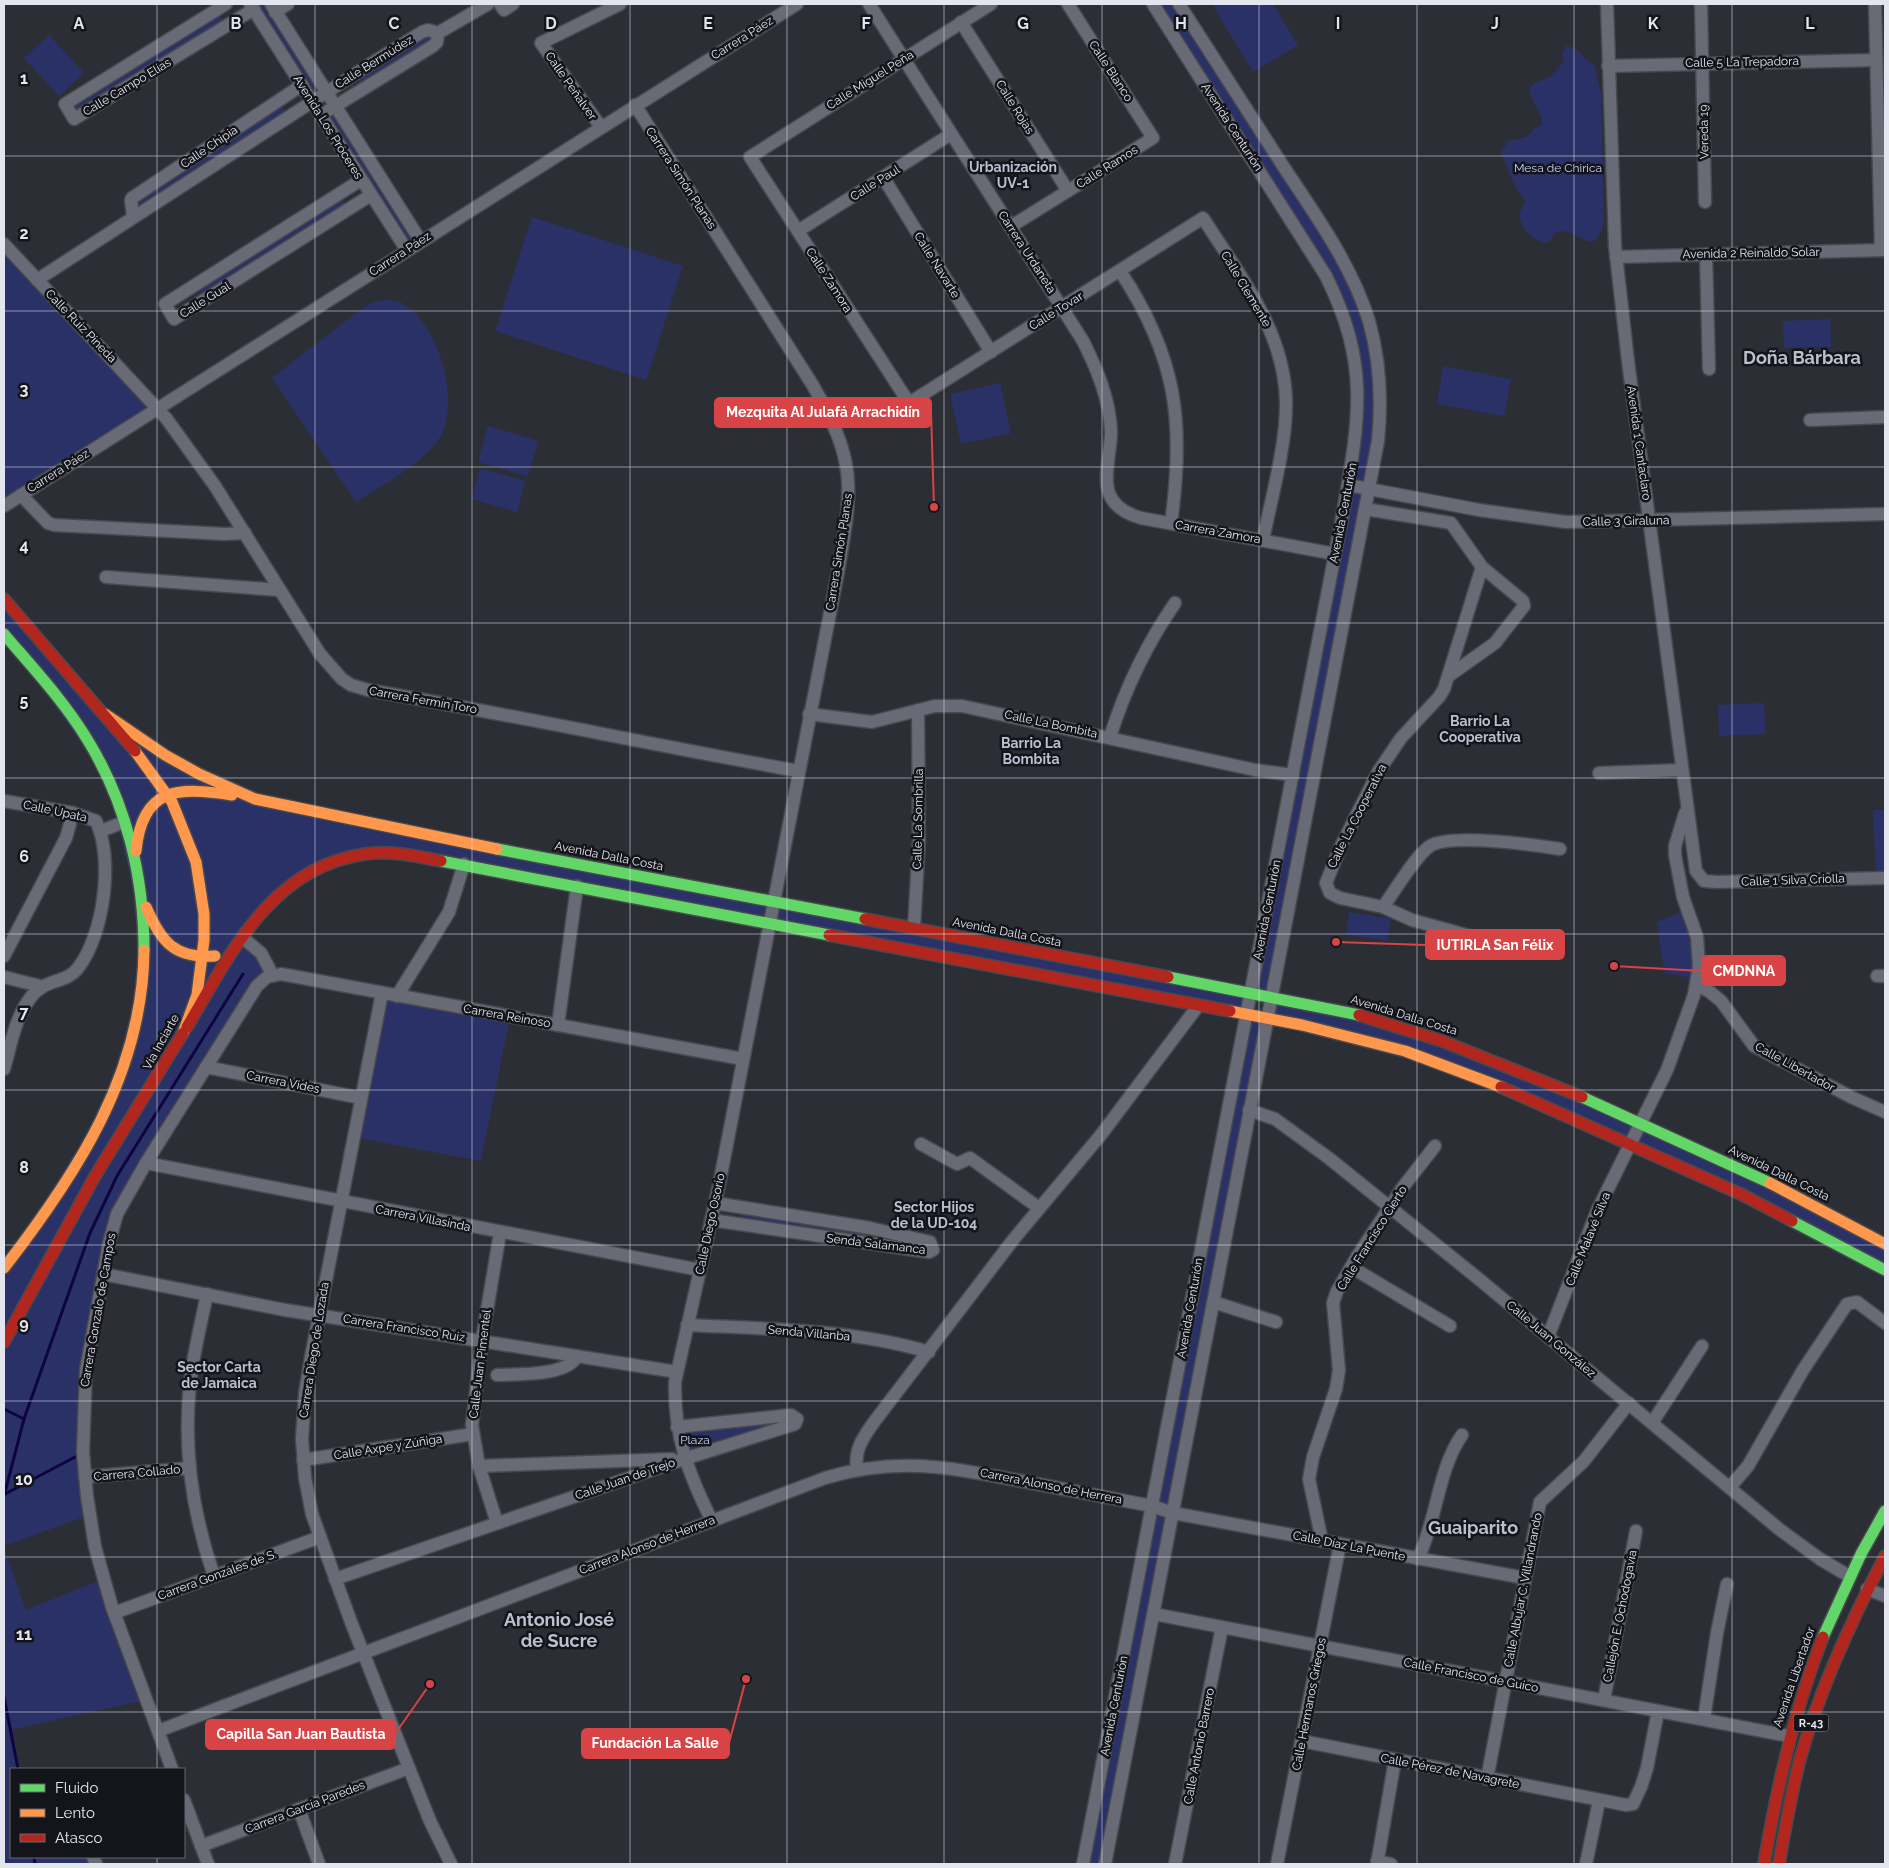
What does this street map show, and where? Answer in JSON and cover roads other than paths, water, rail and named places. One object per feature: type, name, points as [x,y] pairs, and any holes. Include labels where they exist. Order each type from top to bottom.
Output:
[{"type":"street","name":"Calle Campo Elías","points":[[226,4],[65,104],[74,119],[252,7]]},
{"type":"street","points":[[273,8],[288,4]]},
{"type":"street","name":"Calle Bermúdez","points":[[312,101],[422,32],[428,30],[438,33],[488,4]]},
{"type":"street","points":[[500,4],[504,10],[513,4]]},
{"type":"street","name":"Calle Peñalver","points":[[601,127],[541,44],[620,4]]},
{"type":"street","name":"Carrera Páez","points":[[4,506],[420,240],[797,4]]},
{"type":"street","name":"Carrera Urdaneta","points":[[869,4],[1063,308],[1086,348],[1100,377],[1111,428],[1108,480],[1110,494]]},
{"type":"street","name":"Calle Miguel Peña","points":[[750,157],[991,4]]},
{"type":"street","name":"Calle Blanco","points":[[1068,4],[1154,138]]},
{"type":"street","name":"Avenida Centurión","points":[[1083,1864],[1357,434],[1358,388],[1352,344],[1337,297],[1311,250],[1153,4]]},
{"type":"street","name":"Avenida Centurión","points":[[1105,1864],[1154,1614],[1248,1110],[1378,441],[1380,393],[1374,342],[1363,303],[1336,249],[1179,4]]},
{"type":"street","name":"Avenida 1 Cantaclaro","points":[[1607,4],[1616,257],[1686,808],[1694,864],[1701,879]]},
{"type":"street","name":"Vereda 19","points":[[1701,4],[1705,202]]},
{"type":"street","points":[[1874,4],[1882,143],[1883,250]]},
{"type":"street","name":"Avenida Los Próceres","points":[[252,7],[406,250]]},
{"type":"street","name":"Avenida Los Próceres","points":[[273,8],[420,240]]},
{"type":"street","name":"Calle Rojas","points":[[962,22],[1068,191]]},
{"type":"street","name":"Calle Bermúdez","points":[[321,115],[433,46],[437,42],[438,33]]},
{"type":"street","name":"Calle 5 La Trepadora","points":[[1608,66],[1876,60]]},
{"type":"street","name":"Calle Chipia","points":[[133,218],[132,198],[302,85]]},
{"type":"street","name":"Calle Chipia","points":[[37,280],[312,101]]},
{"type":"street","name":"Carrera Simón Planas","points":[[635,105],[812,384],[836,429],[843,449],[849,477],[847,520],[768,922]]},
{"type":"street","name":"Calle Paul","points":[[798,231],[952,134]]},
{"type":"street","name":"Calle Ramos","points":[[1010,227],[1154,138]]},
{"type":"street","name":"Calle Zamora","points":[[750,157],[909,403]]},
{"type":"street","name":"Calle Navarte","points":[[884,177],[991,352]]},
{"type":"street","name":"Calle Gual","points":[[361,180],[165,304],[174,319],[371,195]]},
{"type":"street","name":"Calle Tovar","points":[[909,403],[1063,308],[1203,218]]},
{"type":"street","name":"Calle Clemente","points":[[1203,218],[1270,327],[1285,380],[1285,422],[1263,540]]},
{"type":"street","name":"Calle Ruiz Pineda","points":[[4,244],[158,408]]},
{"type":"street","name":"Avenida 2 Reinaldo Solar","points":[[1616,257],[1883,250]]},
{"type":"street","points":[[1706,254],[1709,369]]},
{"type":"street","points":[[1120,271],[1154,332],[1164,355],[1173,393],[1178,429],[1178,464],[1171,523]]},
{"type":"street","name":"Carrera Fermín Toro","points":[[158,408],[186,445],[245,533],[279,590],[332,670],[352,685],[368,690],[520,717],[650,744],[798,771]]},
{"type":"street","points":[[1810,420],[1885,417]]},
{"type":"street","name":"Calle 3 Giraluna","points":[[1348,486],[1544,520],[1589,523],[1885,514]]},
{"type":"street","name":"Carrera Zamora","points":[[1110,494],[1118,506],[1132,515],[1335,554]]},
{"type":"street","points":[[21,495],[48,523],[54,526],[225,534],[245,533]]},
{"type":"street","name":"Calle La Cooperativa","points":[[1365,509],[1451,523],[1482,567],[1523,601],[1524,606],[1495,643],[1450,675]]},
{"type":"street","name":"Calle La Cooperativa","points":[[1383,907],[1340,898],[1330,892],[1326,883],[1328,874],[1378,772],[1402,738],[1439,697],[1450,675],[1482,567]]},
{"type":"street","points":[[106,577],[279,590]]},
{"type":"street","points":[[4,599],[105,714]]},
{"type":"street","points":[[1110,737],[1120,705],[1135,670],[1154,633],[1175,603]]},
{"type":"street","points":[[4,636],[53,691],[78,725],[105,773],[124,822],[136,862],[142,894],[151,920],[166,942],[185,955],[203,958],[224,954],[241,942]]},
{"type":"street","name":"Calle La Bombita","points":[[809,714],[872,722],[918,710],[947,705],[980,709],[1255,770],[1293,775]]},
{"type":"street","name":"Calle La Sombrilla","points":[[914,928],[919,840],[918,710]]},
{"type":"street","name":"Avenida Dalla Costa","points":[[105,714],[165,755],[199,774],[255,799],[404,831],[1356,1014],[1441,1039],[1536,1076],[1641,1123],[1796,1195],[1885,1244]]},
{"type":"street","name":"Vía Inciarte","points":[[4,1342],[95,1176],[187,1027],[197,995],[203,958],[204,914],[196,862],[180,818],[168,794],[142,758],[105,714]]},
{"type":"street","points":[[1599,773],[1681,770]]},
{"type":"street","points":[[136,862],[137,834],[143,817],[154,804],[168,794],[192,790],[255,799]]},
{"type":"street","name":"Calle Upata","points":[[4,801],[73,813],[96,821],[101,831]]},
{"type":"street","name":"Calle Malavé Silva","points":[[1548,1337],[1597,1211],[1679,1042],[1696,985],[1699,966],[1697,937],[1683,897],[1674,855],[1686,808]]},
{"type":"street","points":[[4,956],[66,838],[73,813]]},
{"type":"street","points":[[4,977],[40,986],[67,977],[78,968],[97,929],[103,894],[103,842],[101,831],[124,822]]},
{"type":"street","points":[[1513,948],[1412,920],[1383,907],[1424,852],[1436,843],[1456,839],[1560,849]]},
{"type":"street","points":[[187,1027],[241,942],[280,891],[302,874],[332,860],[363,852],[377,851],[464,864],[1267,1018],[1341,1034],[1426,1058],[1500,1086],[1631,1143],[1771,1208],[1885,1270]]},
{"type":"street","points":[[397,996],[449,912],[464,864]]},
{"type":"street","name":"Calle 1 Silva Criolla","points":[[1701,879],[1717,882],[1885,878]]},
{"type":"street","points":[[558,1025],[577,886]]},
{"type":"street","name":"Vía Inciarte","points":[[4,1268],[79,1162],[107,1112],[127,1061],[136,1026],[143,983],[142,894]]},
{"type":"street","name":"Calle Diego Osorio","points":[[712,1521],[684,1459],[677,1428],[677,1372],[715,1203],[768,922]]},
{"type":"street","points":[[241,942],[261,953],[272,974]]},
{"type":"street","name":"Carrera Reinoso","points":[[272,974],[302,977],[397,996],[743,1058]]},
{"type":"street","name":"Carrera Gonzalo de Campos","points":[[172,1768],[114,1613],[95,1547],[82,1452],[85,1385],[103,1274],[117,1214],[146,1163],[257,986],[272,974]]},
{"type":"street","name":"Calle Libertador","points":[[1696,985],[1710,992],[1721,1001],[1754,1046],[1853,1098],[1885,1112]]},
{"type":"street","points":[[4,1068],[18,1021],[26,1004],[40,986]]},
{"type":"street","name":"Carrera Diego de Lozada","points":[[382,993],[318,1315],[305,1393],[303,1460],[308,1497],[335,1579],[430,1821],[451,1864]]},
{"type":"street","points":[[858,1470],[856,1454],[864,1436],[1040,1208],[1100,1136],[1198,1006]]},
{"type":"street","name":"Carrera Vides","points":[[206,1067],[361,1098]]},
{"type":"street","name":"Calle Juan González","points":[[1248,1110],[1266,1115],[1289,1128],[1629,1403],[1797,1543],[1849,1576]]},
{"type":"street","points":[[921,1144],[957,1164],[970,1158],[1040,1208]]},
{"type":"street","name":"Calle Francisco Cierto","points":[[1322,1541],[1310,1490],[1310,1469],[1336,1389],[1340,1370],[1333,1303],[1351,1267],[1389,1207],[1435,1146]]},
{"type":"street","name":"Carrera Villasinda","points":[[146,1163],[500,1233],[700,1270]]},
{"type":"street","name":"Senda Salamanca","points":[[711,1220],[868,1244],[929,1252],[933,1250],[930,1242],[870,1228],[715,1203]]},
{"type":"street","name":"Calle Juan Pimentel","points":[[497,1523],[479,1466],[472,1434],[473,1408],[482,1340],[500,1233]]},
{"type":"street","points":[[1351,1267],[1450,1326]]},
{"type":"street","name":"Carrera Francisco Ruiz","points":[[103,1274],[318,1315],[677,1372]]},
{"type":"street","points":[[206,1294],[190,1384],[190,1468],[201,1534],[214,1576]]},
{"type":"street","points":[[1213,1302],[1276,1322]]},
{"type":"street","points":[[1730,1487],[1748,1466],[1803,1370],[1847,1304],[1856,1302],[1885,1323]]},
{"type":"street","name":"Senda Villanba","points":[[687,1325],[836,1334],[906,1345],[929,1352]]},
{"type":"street","points":[[1652,1423],[1702,1346]]},
{"type":"street","points":[[497,1375],[561,1370],[574,1362],[577,1356]]},
{"type":"street","name":"Calle Albujar C. Villandrando","points":[[1487,1779],[1540,1502],[1593,1451],[1629,1403]]},
{"type":"street","name":"Calle Juan de Trejo","points":[[335,1579],[684,1459],[795,1424],[797,1419],[791,1415],[677,1428]]},
{"type":"street","name":"Calle Axpe y Zúñiga","points":[[303,1460],[472,1434]]},
{"type":"street","points":[[1418,1559],[1433,1522],[1447,1461],[1451,1450],[1462,1435]]},
{"type":"street","points":[[479,1466],[684,1459]]},
{"type":"street","name":"Carrera Alonso de Herrera","points":[[158,1730],[825,1478],[858,1470],[898,1465],[935,1465],[1152,1506],[1173,1513]]},
{"type":"street","name":"Carrera Collado","points":[[85,1477],[190,1468]]},
{"type":"street","name":"Avenida Libertador","points":[[1764,1864],[1775,1799],[1789,1736],[1808,1672],[1849,1576],[1885,1511]]},
{"type":"street","name":"Calle Díaz La Puente","points":[[1173,1513],[1525,1578]]},
{"type":"street","name":"Callejón E. Ochodogavia","points":[[1604,1700],[1636,1531]]},
{"type":"street","name":"Carrera Gonzáles de S.","points":[[114,1613],[320,1537]]},
{"type":"street","name":"Calle Hermanos Griegos","points":[[1277,1864],[1340,1544]]},
{"type":"street","name":"R-43","points":[[1779,1864],[1791,1797],[1809,1730],[1835,1657],[1885,1556]]},
{"type":"street","points":[[1704,1719],[1717,1632],[1727,1584]]},
{"type":"street","points":[[1867,1589],[1885,1596]]},
{"type":"street","name":"Calle Francisco de Guico","points":[[1154,1614],[1789,1736]]},
{"type":"street","name":"Calle Antonio Barrero","points":[[1175,1864],[1222,1627]]},
{"type":"street","name":"Calle Pérez de Navagrete","points":[[1302,1741],[1599,1801],[1615,1804],[1633,1804],[1642,1787],[1658,1711]]},
{"type":"street","points":[[1391,1864],[1377,1863],[1395,1760]]},
{"type":"street","name":"Carrera García Paredes","points":[[201,1846],[409,1768]]},
{"type":"street","points":[[1586,1864],[1599,1801]]},
{"type":"street","points":[[185,1803],[208,1864]]},
{"type":"street","points":[[299,1809],[320,1864]]},
{"type":"street","name":"Avenida Centurión","points":[[1108,1848],[1112,1864]]},
{"type":"waterway","points":[[4,1496],[24,1419],[90,1233],[117,1176],[243,974]]},
{"type":"waterway","points":[[4,1409],[24,1419]]},
{"type":"waterway","points":[[5,1494],[75,1457]]},
{"type":"waterway","points":[[4,1697],[18,1768]]},
{"type":"waterway","points":[[34,1858],[35,1864]]},
{"type":"place","name":"Mezquita Al Julafá Arrachidín","points":[[934,507]]},
{"type":"place","name":"IUTIRLA San Félix","points":[[1336,942]]},
{"type":"place","name":"CMDNNA","points":[[1614,966]]},
{"type":"place","name":"Fundación La Salle","points":[[746,1679]]},
{"type":"place","name":"Capilla San Juan Bautista","points":[[430,1684]]},
{"type":"district","name":"Urbanización UV-1","points":[[1013,176]]},
{"type":"district","name":"Doña Bárbara","points":[[1802,357]]},
{"type":"district","name":"Barrio La Cooperativa","points":[[1480,730]]},
{"type":"district","name":"Barrio La Bombita","points":[[1031,752]]},
{"type":"district","name":"Sector Hijos de la UD-104","points":[[934,1216]]},
{"type":"district","name":"Sector Carta de Jamaica","points":[[219,1375]]},
{"type":"district","name":"Guaiparito","points":[[1473,1527]]},
{"type":"district","name":"Antonio José de Sucre","points":[[559,1629]]},
{"type":"park label","name":"Mesa de Chirica","points":[[1558,168]]},
{"type":"park label","name":"Plaza","points":[[695,1440]]}]
